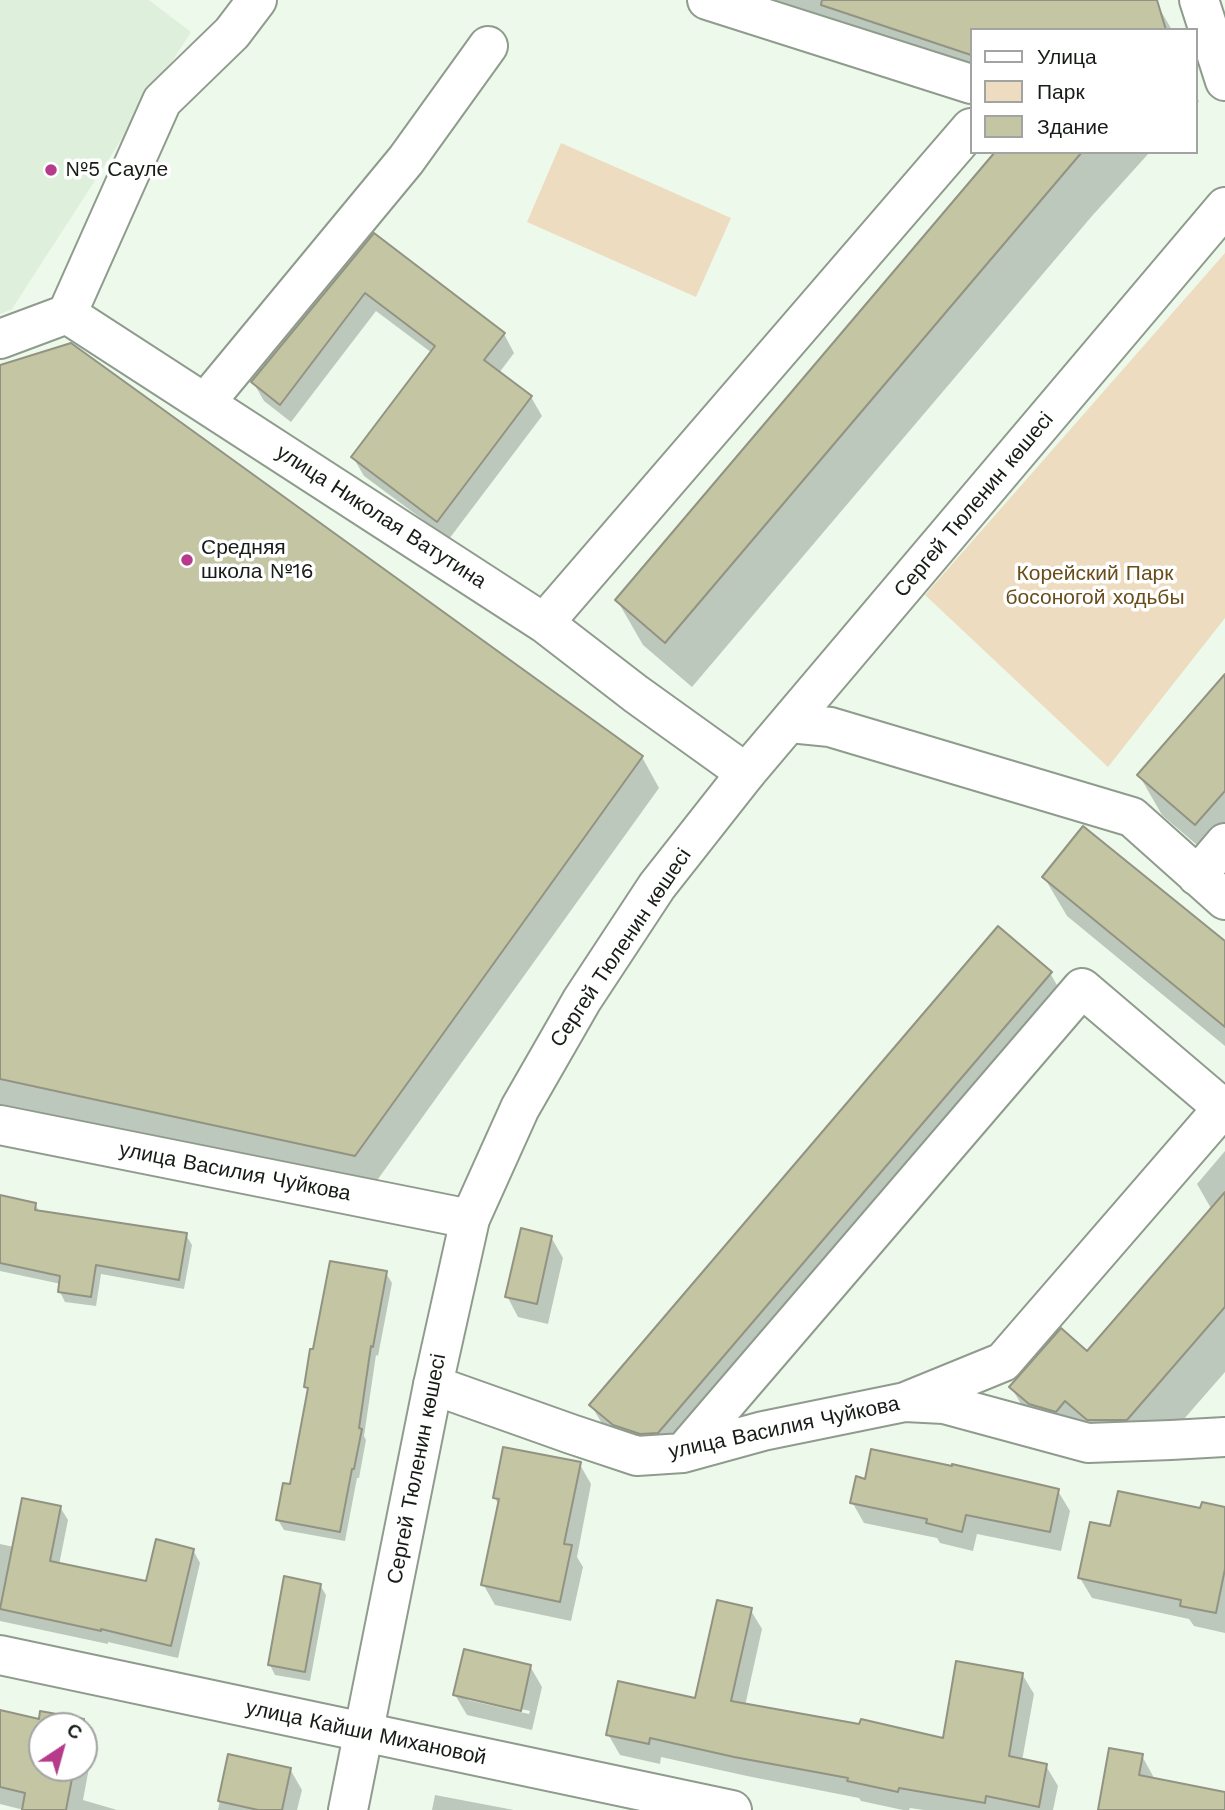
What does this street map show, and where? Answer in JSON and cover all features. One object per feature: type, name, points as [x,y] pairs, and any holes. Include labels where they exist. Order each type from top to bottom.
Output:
[{"type":"street","points":[[0,339],[67,314],[163,101],[232,33],[257,0]]},
{"type":"street","points":[[708,0],[970,85]]},
{"type":"street","points":[[1199,0],[1225,81]]},
{"type":"street","points":[[205,403],[406,160],[488,46]]},
{"type":"street","points":[[544,623],[970,129]]},
{"type":"street","name":"Сергей Тюленин көшесі","points":[[348,1810],[433,1385],[470,1219],[520,1108],[582,1000],[657,886],[746,773],[1225,207]]},
{"type":"street","name":"улица Николая Ватутина","points":[[67,314],[544,623],[636,694],[746,773]]},
{"type":"street","points":[[790,723],[830,727],[1132,817],[1225,900]]},
{"type":"street","points":[[1197,876],[1225,843]]},
{"type":"street","points":[[684,1453],[1082,989],[1223,1108],[1003,1362],[905,1402]]},
{"type":"street","name":"улица Василия Чуйкова","points":[[0,1125],[470,1219]]},
{"type":"street","name":"улица Василия Чуйкова","points":[[433,1385],[637,1456],[684,1453],[763,1431],[905,1402],[944,1404],[1088,1443],[1225,1437]]},
{"type":"street","name":"улица Кайши Михановой","points":[[0,1655],[732,1810]]},
{"type":"shaded area","name":"№5 Сауле","points":[[0,0],[149,0],[191,32],[12,309],[0,314]]},
{"type":"green space","points":[[561,143],[731,218],[696,297],[527,222]]},
{"type":"green space","name":"Корейский Парк босоногой ходьбы","points":[[1225,253],[1225,618],[1108,767],[925,595]]},
{"type":"building","points":[[822,0],[1157,0],[1165,28],[970,28],[970,55],[821,5]]},
{"type":"building","points":[[993,154],[1080,154],[665,643],[615,600]]},
{"type":"building","points":[[374,233],[505,333],[484,360],[532,396],[437,522],[351,457],[435,346],[365,293],[280,405],[251,382]]},
{"type":"building","name":"Средняя школа №16","points":[[71,343],[643,756],[355,1156],[0,1079],[0,365]]},
{"type":"building","points":[[1225,674],[1225,791],[1195,825],[1137,775]]},
{"type":"building","points":[[1083,826],[1225,941],[1225,1027],[1042,877]]},
{"type":"building","points":[[998,926],[1052,972],[658,1433],[640,1434],[613,1425],[589,1405]]},
{"type":"building","points":[[1225,1192],[1225,1307],[1127,1420],[1087,1420],[1065,1401],[1056,1412],[1029,1404],[1009,1387],[1061,1328],[1087,1351]]},
{"type":"building","points":[[0,1195],[36,1203],[35,1210],[187,1233],[179,1280],[96,1265],[91,1297],[58,1292],[60,1276],[0,1263]]},
{"type":"building","points":[[521,1228],[552,1236],[537,1304],[505,1297]]},
{"type":"building","points":[[330,1261],[387,1271],[373,1347],[371,1346],[359,1428],[362,1429],[340,1532],[276,1520],[283,1483],[290,1484],[308,1388],[304,1387],[310,1349],[313,1349]]},
{"type":"building","points":[[503,1447],[581,1462],[564,1544],[572,1545],[560,1602],[481,1585],[499,1499],[493,1498]]},
{"type":"building","points":[[871,1449],[952,1464],[1059,1489],[1050,1532],[966,1515],[962,1532],[926,1523],[927,1519],[850,1503],[856,1476],[865,1479]]},
{"type":"building","points":[[1118,1491],[1200,1508],[1202,1502],[1225,1507],[1225,1569],[1216,1613],[1180,1606],[1181,1600],[1078,1578],[1090,1522],[1110,1526]]},
{"type":"building","points":[[22,1498],[61,1506],[50,1561],[146,1581],[156,1539],[194,1549],[171,1646],[0,1609]]},
{"type":"building","points":[[284,1576],[321,1584],[305,1672],[268,1665]]},
{"type":"building","points":[[717,1600],[752,1608],[731,1701],[859,1724],[861,1719],[943,1738],[956,1661],[1023,1673],[1009,1756],[1047,1764],[1039,1807],[986,1796],[985,1803],[899,1788],[898,1792],[847,1781],[848,1778],[650,1738],[649,1744],[606,1735],[618,1681],[695,1698]]},
{"type":"building","points":[[464,1649],[531,1665],[521,1711],[453,1695]]},
{"type":"building","points":[[0,1710],[28,1716],[28,1782],[71,1782],[66,1810],[22,1810],[25,1793],[0,1787]]},
{"type":"building","points":[[1109,1748],[1143,1754],[1139,1775],[1225,1792],[1225,1810],[1098,1810]]},
{"type":"building","points":[[228,1754],[291,1768],[282,1810],[258,1810],[218,1801]]},
{"type":"place","name":"№5 Сауле","points":[[51,170]]},
{"type":"place","name":"Средняя школа №16","points":[[187,560]]}]
